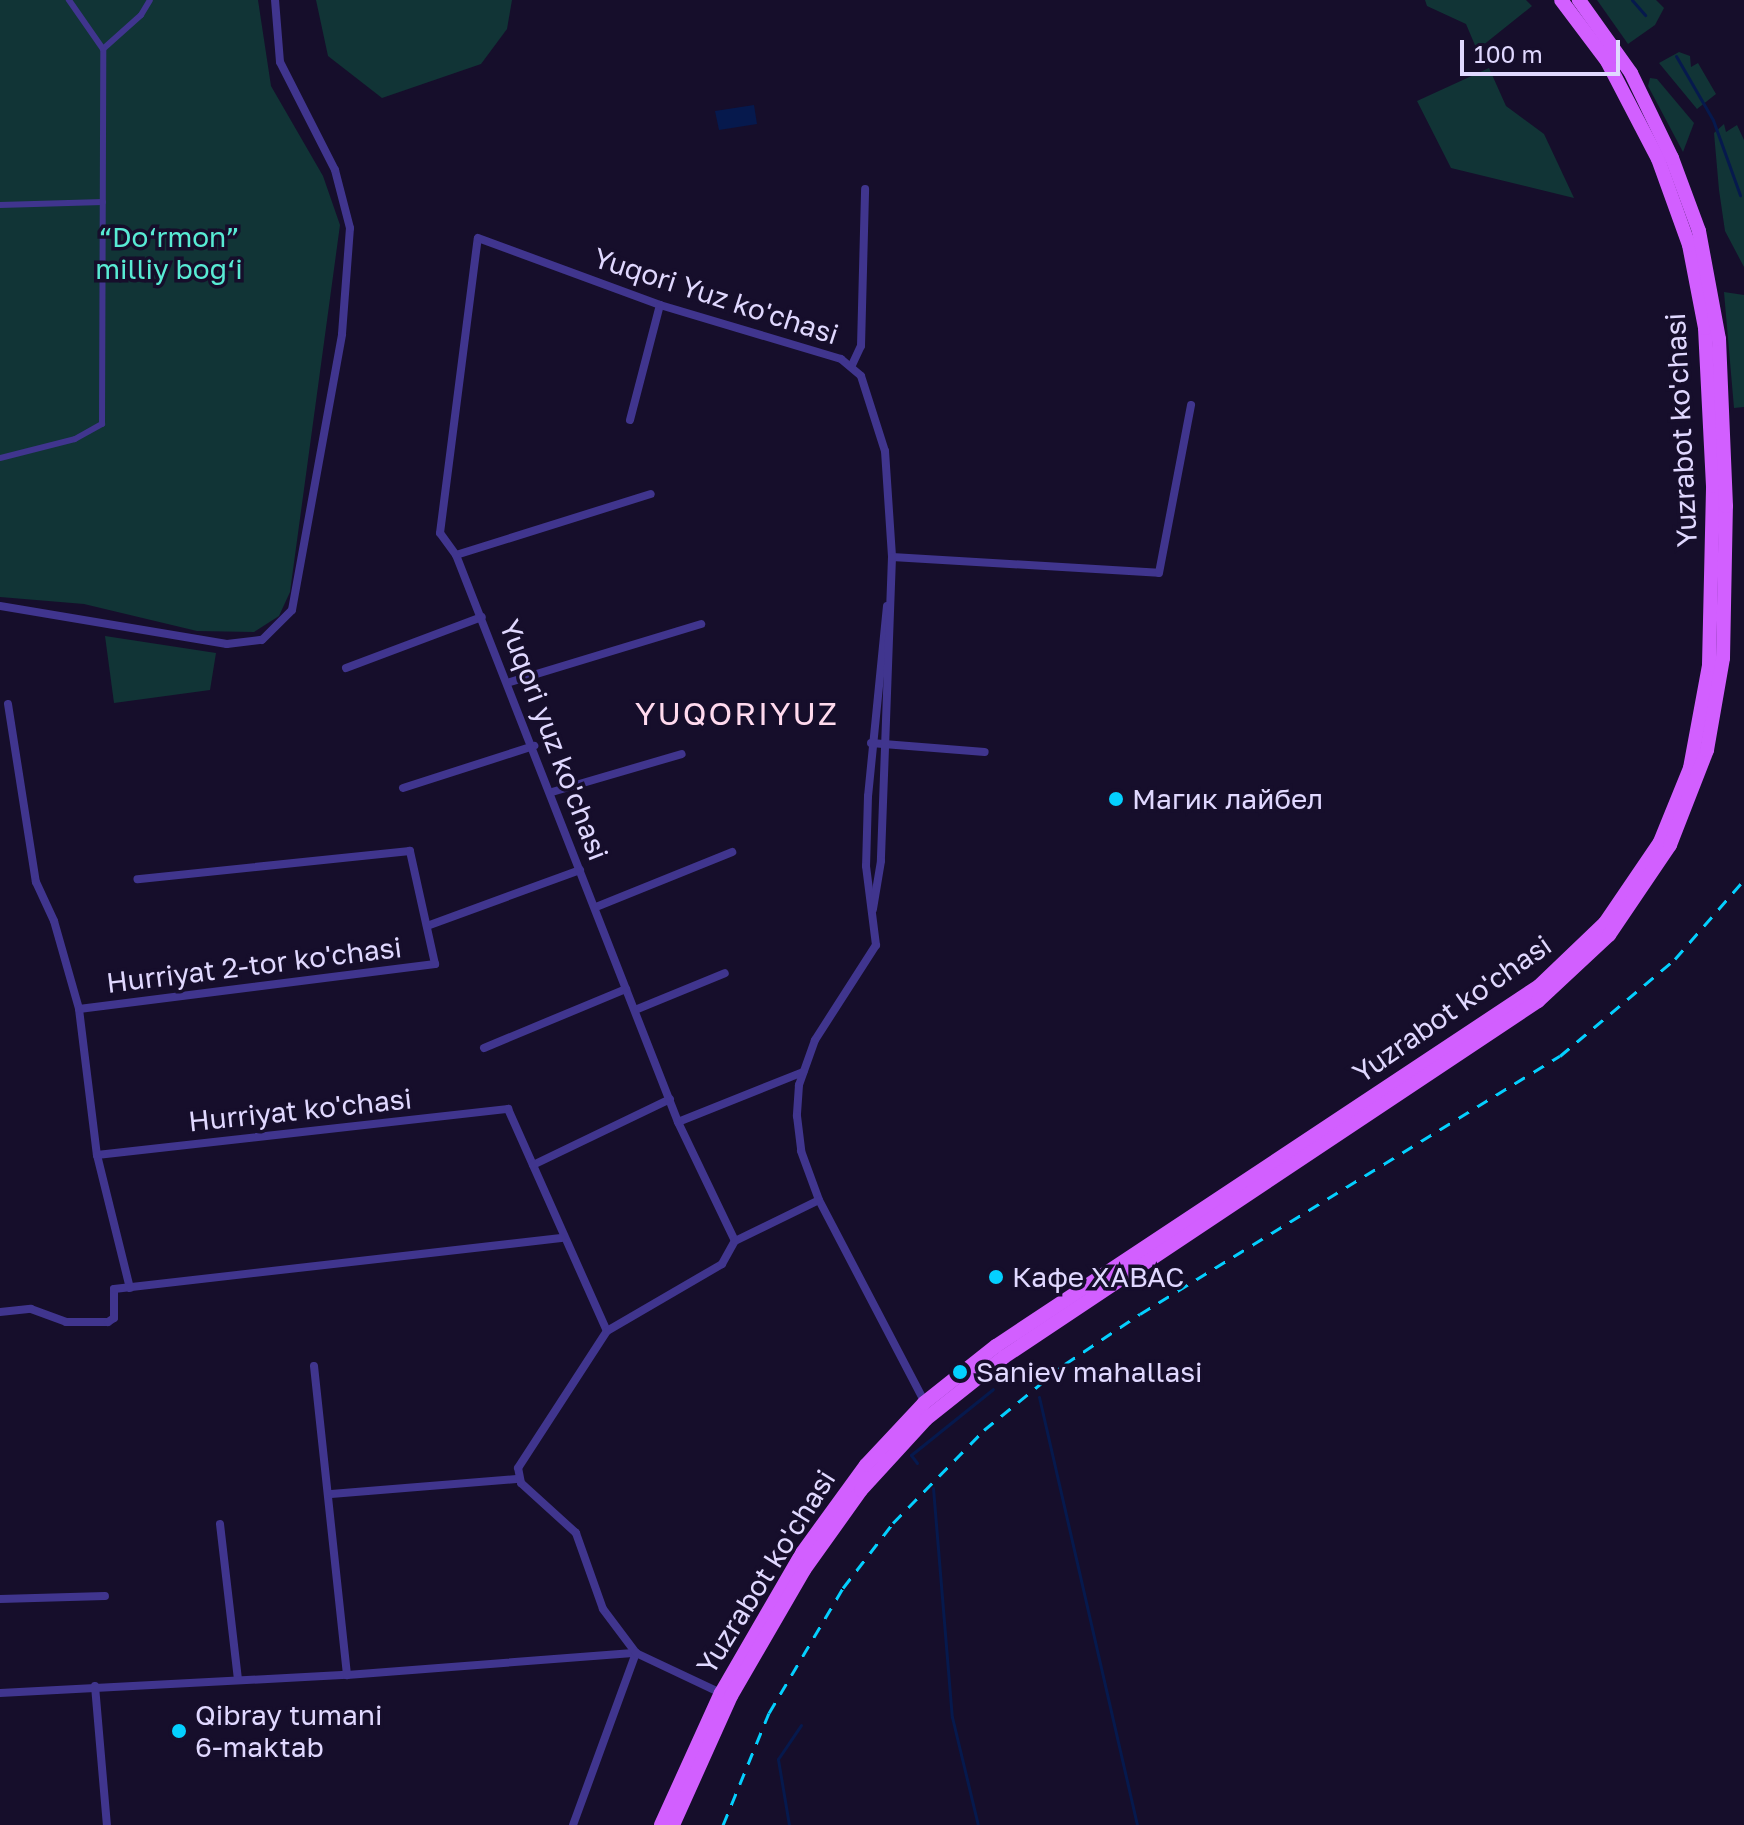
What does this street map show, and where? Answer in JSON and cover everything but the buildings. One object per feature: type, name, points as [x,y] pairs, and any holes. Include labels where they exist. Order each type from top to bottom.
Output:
[{"type":"main road","name":"Yuzrabot ko'chasi","points":[[1561,0],[1624,76]]},
{"type":"main road","name":"Yuzrabot ko'chasi","points":[[673,1815],[721,1693],[826,1517],[928,1408],[1066,1307],[1538,1001],[1624,919],[1680,825],[1707,750],[1723,658],[1727,581],[1722,376],[1699,231],[1668,147],[1579,0]]},
{"type":"main road","name":"Yuzrabot ko'chasi","points":[[661,1825],[673,1815],[731,1696],[804,1570],[861,1490],[928,1408]]},
{"type":"street","points":[[0,458],[75,439],[102,424],[103,49],[69,0]]},
{"type":"street","points":[[103,49],[141,15],[150,0]]},
{"type":"street","points":[[0,606],[227,644],[262,640],[292,610],[342,334],[350,228],[335,170],[283,71],[275,0]]},
{"type":"street","points":[[852,365],[861,346],[865,189]]},
{"type":"street","points":[[0,205],[103,202]]},
{"type":"street","name":"Yuqori Yuz ko'chasi","points":[[478,238],[660,305],[852,365],[865,384],[885,451],[892,557],[887,744],[873,909]]},
{"type":"street","name":"Yuqori yuz ko'chasi","points":[[478,238],[439,531],[456,555],[482,617],[678,1122],[735,1241]]},
{"type":"street","points":[[630,420],[660,305]]},
{"type":"street","points":[[892,557],[1159,573],[1191,405]]},
{"type":"street","points":[[456,555],[651,494]]},
{"type":"street","name":"Yuqori Yuz ko'chasi","points":[[890,594],[871,743],[866,866],[876,945],[815,1040],[803,1072],[798,1131],[819,1200],[928,1408]]},
{"type":"street","points":[[346,668],[482,617]]},
{"type":"street","points":[[507,683],[701,624]]},
{"type":"street","points":[[8,704],[36,882],[54,921],[79,1009],[97,1155],[130,1288]]},
{"type":"street","points":[[871,743],[985,752]]},
{"type":"street","points":[[403,788],[534,746]]},
{"type":"street","points":[[552,792],[682,754]]},
{"type":"street","points":[[137,879],[410,851],[427,926],[580,870]]},
{"type":"street","points":[[596,907],[732,852]]},
{"type":"street","name":"Hurriyat 2-tor ko'chasi","points":[[79,1009],[435,964],[427,926]]},
{"type":"street","points":[[635,1010],[725,973]]},
{"type":"street","points":[[484,1048],[626,989]]},
{"type":"street","points":[[678,1122],[803,1072]]},
{"type":"street","points":[[607,1331],[561,1238],[533,1165],[670,1099]]},
{"type":"street","name":"Hurriyat ko'chasi","points":[[97,1155],[508,1109],[533,1165]]},
{"type":"street","points":[[721,1693],[636,1653],[603,1609],[576,1533],[519,1479],[518,1468],[607,1331],[722,1264],[735,1241],[819,1200]]},
{"type":"street","points":[[0,1312],[31,1309],[66,1322],[108,1322],[114,1318],[114,1289],[561,1238]]},
{"type":"street","points":[[314,1366],[331,1494],[347,1675]]},
{"type":"street","points":[[331,1494],[519,1479]]},
{"type":"street","points":[[220,1524],[238,1679]]},
{"type":"street","points":[[0,1599],[105,1596]]},
{"type":"street","points":[[0,1693],[347,1675],[636,1653]]},
{"type":"street","points":[[573,1825],[636,1653]]},
{"type":"street","points":[[95,1686],[107,1825]]},
{"type":"green space","name":"“Do‘rmon” milliy bog‘i","points":[[0,0],[258,0],[271,86],[323,176],[340,225],[290,592],[279,616],[254,632],[197,631],[84,604],[0,597]]},
{"type":"green space","points":[[316,0],[512,0],[507,29],[481,64],[382,98],[328,56]]},
{"type":"green space","points":[[1425,0],[1526,0],[1532,6],[1477,50],[1466,24],[1427,6]]},
{"type":"green space","points":[[1597,0],[1656,0],[1664,8],[1655,25],[1628,44]]},
{"type":"green space","points":[[1679,52],[1690,56],[1691,67],[1698,63],[1716,94],[1697,109],[1659,63]]},
{"type":"green space","points":[[1489,68],[1506,106],[1544,134],[1574,198],[1451,168],[1417,101]]},
{"type":"green space","points":[[1650,78],[1657,79],[1694,123],[1683,152],[1648,86]]},
{"type":"green space","points":[[1724,124],[1726,132],[1737,125],[1744,140],[1744,267],[1725,231],[1719,190],[1714,133]]},
{"type":"green space","points":[[1724,292],[1744,295],[1744,407],[1734,408]]},
{"type":"green space","points":[[105,636],[216,653],[210,690],[114,703]]},
{"type":"water","points":[[754,105],[757,124],[719,130],[715,111]]},
{"type":"waterway","points":[[1632,0],[1645,15]]},
{"type":"waterway","points":[[1676,56],[1713,120],[1740,195]]},
{"type":"waterway","points":[[917,1463],[911,1455],[993,1389]]},
{"type":"waterway","points":[[1039,1397],[1137,1825]]},
{"type":"waterway","points":[[933,1488],[952,1717],[978,1825]]},
{"type":"waterway","points":[[789,1825],[778,1759],[801,1725]]},
{"type":"railway","points":[[723,1825],[769,1713],[843,1588],[893,1523],[984,1430],[1065,1364],[1140,1314],[1560,1056],[1675,959],[1744,880]]},
{"type":"place","name":"Магик лайбел","points":[[1116,799]]},
{"type":"place","name":"Кафе ХАВАС","points":[[996,1277]]},
{"type":"place","name":"Saniev mahallasi","points":[[960,1372]]},
{"type":"place","name":"Qibray tumani 6-maktab","points":[[179,1731]]},
{"type":"district","name":"YUQORIYUZ","points":[[737,713]]}]
